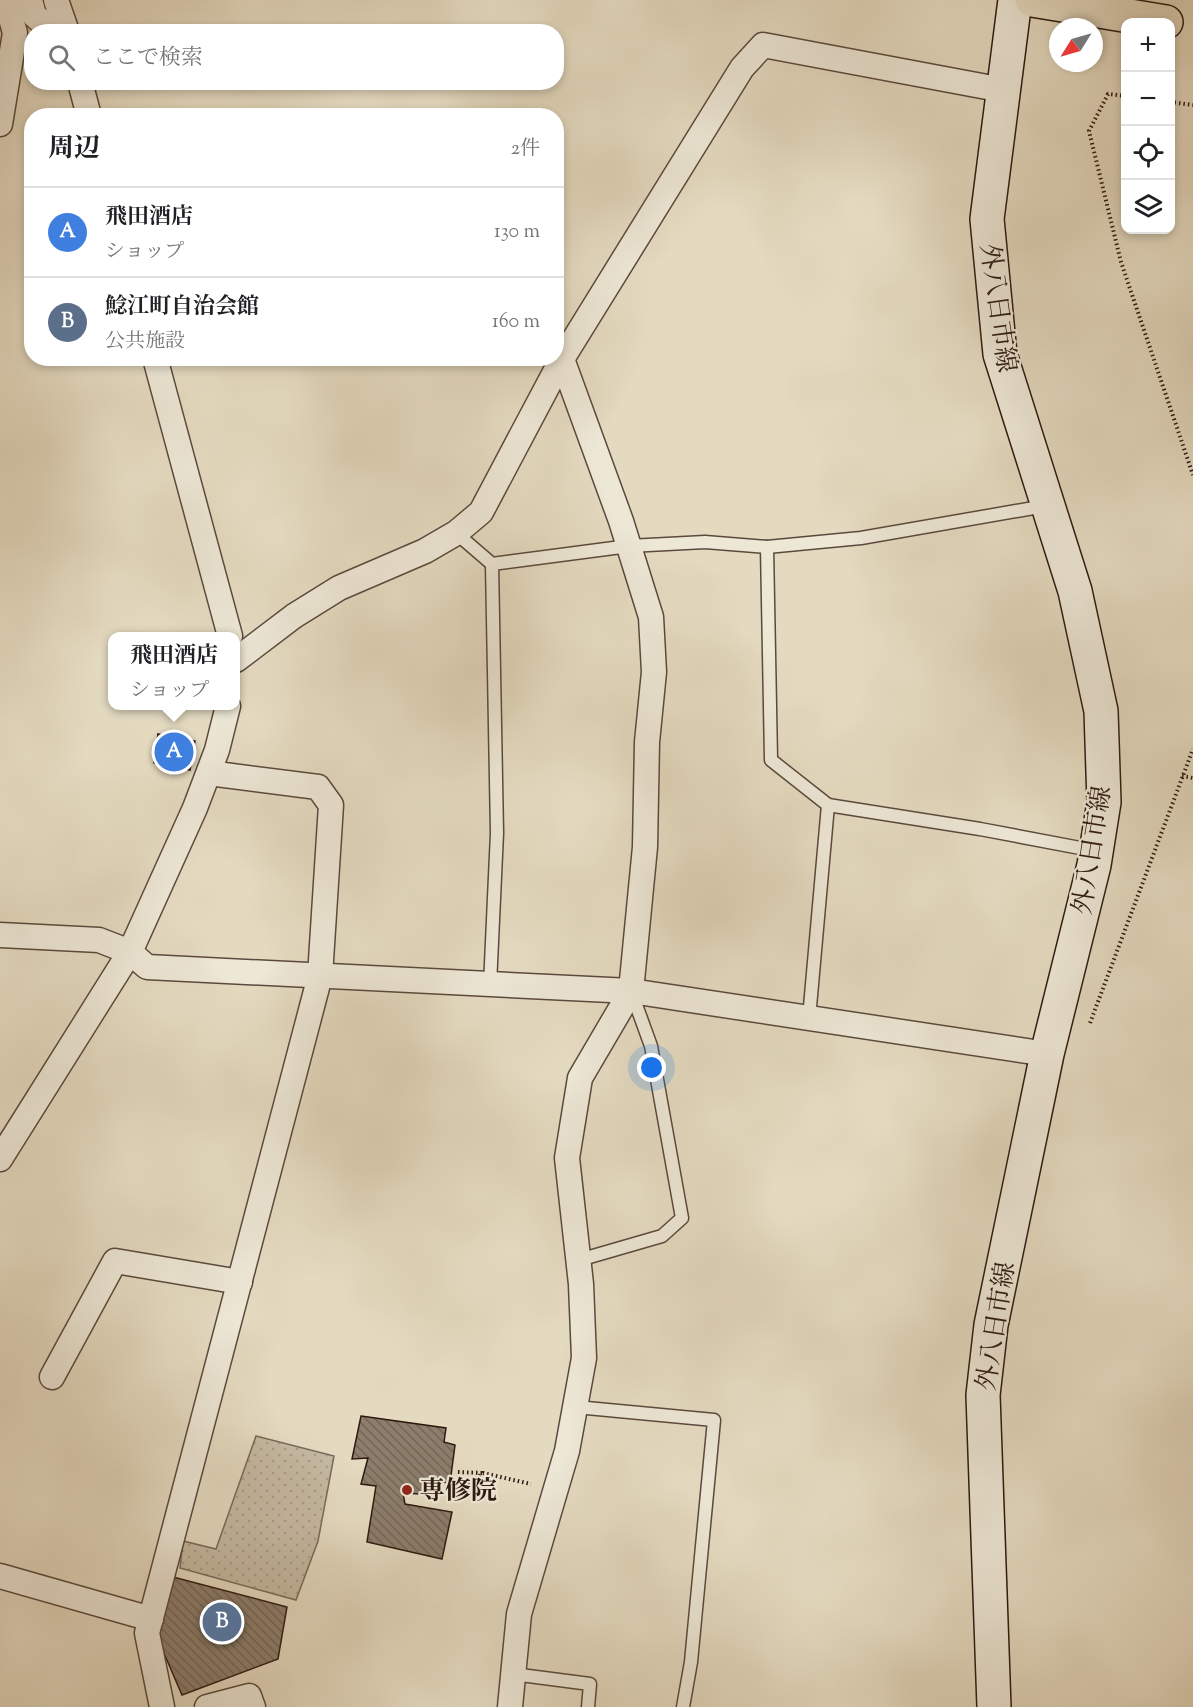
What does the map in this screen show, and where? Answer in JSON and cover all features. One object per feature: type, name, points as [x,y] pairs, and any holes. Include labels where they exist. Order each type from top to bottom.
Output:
[{"type":"highway","points":[[1032,0],[1138,18]]},
{"type":"highway","points":[[1175,24],[1193,27]]},
{"type":"main road","name":"外八日市線","points":[[994,1707],[983,1395],[991,1325],[1047,1054],[1097,851],[1104,802],[1101,711],[1074,591],[1000,354],[987,219],[1015,0]]},
{"type":"street","points":[[0,124],[15,33],[6,0]]},
{"type":"street","points":[[30,0],[34,15],[44,24]]},
{"type":"street","points":[[56,0],[64,24]]},
{"type":"street","points":[[564,356],[742,68],[763,45],[1003,90]]},
{"type":"street","points":[[82,90],[87,108]]},
{"type":"street","points":[[510,1707],[519,1614],[567,1451],[584,1358],[579,1260],[567,1158],[580,1078],[631,992],[645,847],[647,742],[654,672],[651,618],[629,546],[564,365]]},
{"type":"street","points":[[157,366],[229,632]]},
{"type":"street","points":[[240,658],[294,616],[339,588],[425,551],[456,533],[481,512],[558,366]]},
{"type":"street","points":[[0,1159],[130,952],[209,773],[227,710]]},
{"type":"street","points":[[162,1707],[147,1634],[320,976],[331,805],[318,787],[209,773]]},
{"type":"street","points":[[0,935],[99,940],[130,952],[147,967],[631,992],[1047,1054]]},
{"type":"street","points":[[52,1377],[115,1261],[240,1282]]},
{"type":"street","points":[[0,1576],[151,1619]]},
{"type":"street","points":[[207,1707],[249,1696],[253,1707]]},
{"type":"lane","points":[[456,533],[492,564],[629,546],[705,542],[766,547],[861,538],[1048,505]]},
{"type":"lane","points":[[766,547],[771,760],[828,805],[1097,851]]},
{"type":"lane","points":[[490,985],[496,833],[492,564]]},
{"type":"lane","points":[[809,1018],[828,805]]},
{"type":"lane","points":[[579,1260],[662,1236],[682,1218],[651,1046],[631,992]]},
{"type":"lane","points":[[576,1407],[714,1420],[691,1662],[683,1707]]},
{"type":"lane","points":[[513,1674],[590,1684],[588,1707]]},
{"type":"path","points":[[1121,96],[1108,94],[1089,131],[1121,262],[1193,475]]},
{"type":"path","points":[[1175,103],[1193,105]]},
{"type":"path","points":[[1047,1054],[1086,1032],[1193,749]]},
{"type":"path","points":[[1182,776],[1193,778]]},
{"type":"path","points":[[458,1472],[483,1473],[556,1489]]},
{"type":"path","points":[[454,1495],[483,1473]]},
{"type":"shaded area","points":[[256,1436],[334,1456],[318,1541],[296,1600],[180,1568],[183,1541],[216,1549]]},
{"type":"building","points":[[158,734],[195,741],[190,770],[154,763]]},
{"type":"building","name":"専修院","points":[[361,1416],[446,1428],[444,1442],[455,1445],[450,1483],[440,1482],[438,1495],[403,1493],[405,1504],[452,1512],[442,1559],[367,1542],[376,1486],[361,1484],[368,1458],[352,1459]]},
{"type":"building","points":[[173,1577],[287,1607],[278,1659],[182,1695],[157,1637]]},
{"type":"place","name":"飛田酒店","points":[[174,752]]},
{"type":"place","name":"専修院","points":[[407,1490]]},
{"type":"place","name":"鯰江町自治会館","points":[[222,1622]]}]
